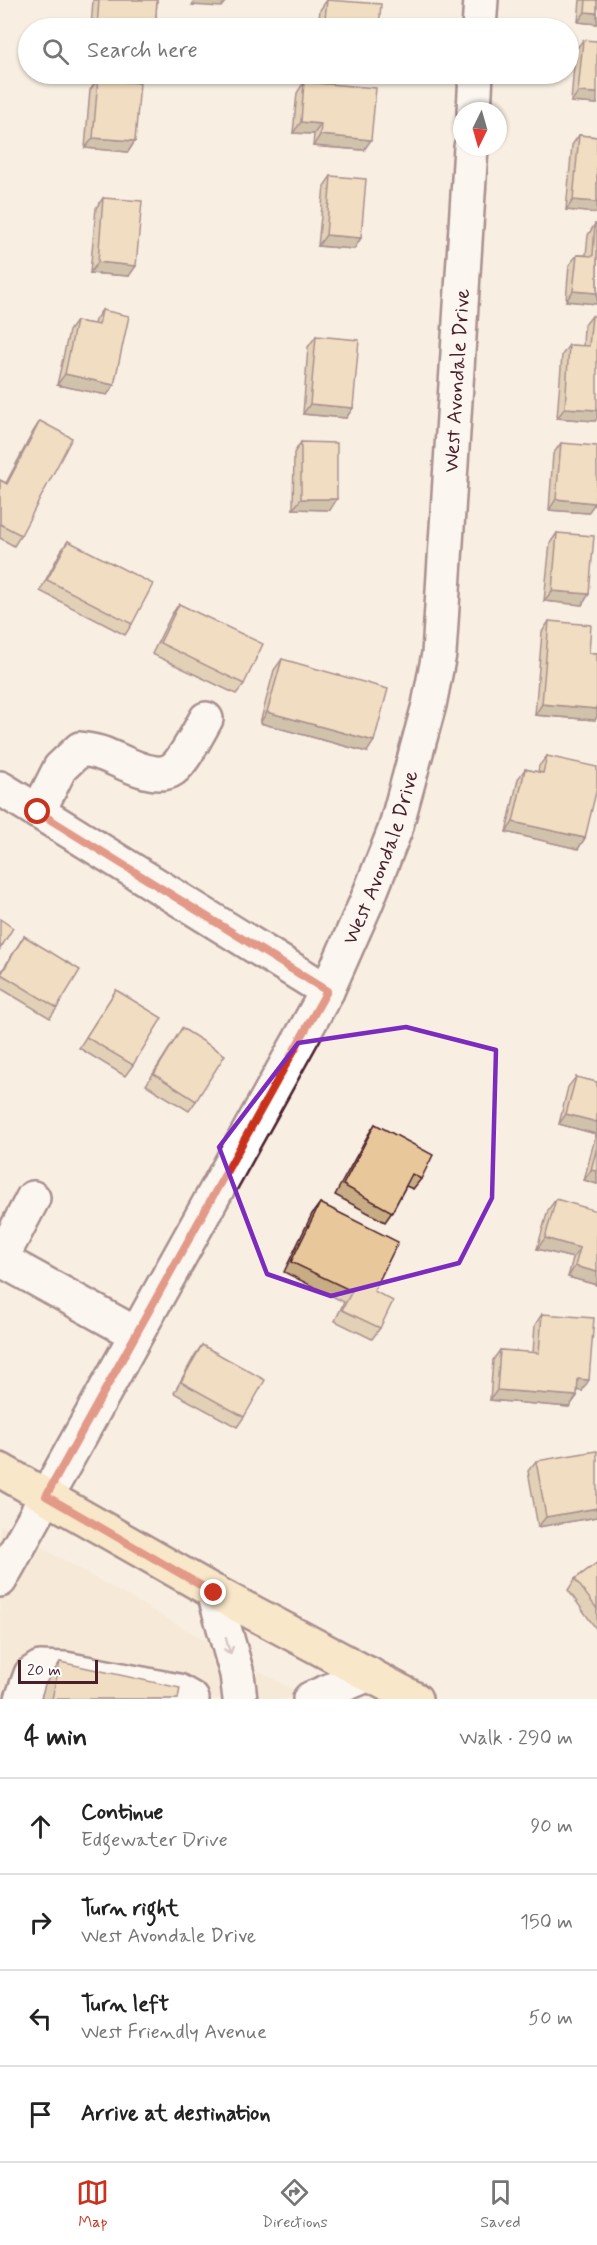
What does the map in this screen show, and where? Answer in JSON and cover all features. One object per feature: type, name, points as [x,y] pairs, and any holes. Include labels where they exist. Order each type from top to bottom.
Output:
[{"type":"main road","points":[[0,1470],[214,1593],[415,1699]]},
{"type":"street","points":[[480,18],[481,0]]},
{"type":"street","points":[[474,102],[475,84]]},
{"type":"street","name":"West Avondale Drive","points":[[0,1580],[327,991],[395,830],[429,705],[439,654],[470,156]]},
{"type":"street","points":[[38,812],[60,768],[80,749],[102,753],[136,768],[159,774],[173,770],[206,719]]},
{"type":"street","points":[[0,788],[327,991]]},
{"type":"street","points":[[33,1198],[0,1259],[136,1334]]},
{"type":"street","points":[[214,1593],[237,1674],[240,1699]]},
{"type":"street","points":[[22,1699],[31,1674],[40,1668],[65,1669],[178,1691],[192,1699]]},
{"type":"street","points":[[310,1699],[369,1674]]},
{"type":"highlighted area","points":[[406,1027],[496,1050],[492,1198],[459,1263],[331,1296],[267,1274],[219,1147],[298,1043]]},
{"type":"shaded area","points":[[0,1524],[231,1655],[310,1699],[0,1699]]},
{"type":"building","points":[[99,0],[157,0],[156,18],[98,18]]},
{"type":"building","points":[[327,0],[381,4],[380,18],[325,18]]},
{"type":"building","points":[[586,0],[597,0],[597,13],[585,12]]},
{"type":"building","points":[[583,40],[597,41],[597,93],[578,92]]},
{"type":"building","points":[[98,84],[140,84],[135,141],[93,138]]},
{"type":"building","points":[[304,84],[376,88],[371,140],[320,135],[321,124],[301,122]]},
{"type":"building","points":[[579,135],[597,137],[597,202],[573,200]]},
{"type":"building","points":[[331,176],[366,179],[361,238],[326,235]]},
{"type":"building","points":[[103,198],[142,201],[136,266],[98,262]]},
{"type":"building","points":[[595,224],[597,225],[597,293],[573,291],[577,255],[593,256]]},
{"type":"building","points":[[102,310],[129,316],[114,385],[65,374],[76,321],[99,325]]},
{"type":"building","points":[[592,316],[597,316],[597,410],[565,408],[569,345],[589,346]]},
{"type":"building","points":[[316,336],[359,340],[353,408],[310,404]]},
{"type":"building","points":[[40,421],[72,438],[21,535],[0,524],[0,480],[7,484]]},
{"type":"building","points":[[301,442],[337,443],[337,499],[301,499]]},
{"type":"building","points":[[561,443],[597,446],[595,503],[556,499]]},
{"type":"building","points":[[557,533],[594,536],[589,594],[552,591]]},
{"type":"building","points":[[68,541],[153,584],[132,624],[47,580]]},
{"type":"building","points":[[179,604],[263,644],[244,684],[160,643]]},
{"type":"building","points":[[549,621],[591,625],[589,653],[597,653],[597,709],[542,704]]},
{"type":"building","points":[[282,659],[388,689],[374,741],[267,712]]},
{"type":"building","points":[[547,756],[597,767],[597,788],[585,838],[513,822],[525,769],[543,773]]},
{"type":"building","points":[[0,919],[13,928],[0,949]]},
{"type":"building","points":[[24,936],[80,970],[57,1008],[1,974]]},
{"type":"building","points":[[116,990],[162,1018],[133,1065],[86,1037]]},
{"type":"building","points":[[182,1028],[225,1055],[196,1101],[154,1074]]},
{"type":"building","points":[[576,1077],[597,1082],[597,1122],[566,1114]]},
{"type":"building","points":[[375,1124],[433,1155],[421,1179],[412,1174],[392,1212],[343,1185]]},
{"type":"building","points":[[597,1147],[597,1171],[591,1170]]},
{"type":"building","points":[[556,1199],[597,1211],[597,1272],[575,1266],[580,1248],[545,1238]]},
{"type":"building","points":[[320,1203],[398,1242],[374,1291],[393,1301],[380,1328],[342,1310],[352,1291],[291,1262]]},
{"type":"building","points":[[542,1314],[594,1318],[589,1380],[578,1379],[577,1396],[497,1390],[500,1350],[539,1353]]},
{"type":"building","points":[[202,1345],[265,1380],[244,1417],[181,1382]]},
{"type":"building","points":[[597,1451],[597,1508],[546,1517],[536,1461]]},
{"type":"building","points":[[597,1563],[597,1609],[575,1579]]},
{"type":"building","points":[[60,1662],[180,1688],[178,1699],[52,1699]]},
{"type":"route","points":[[38,812],[327,991],[46,1496],[214,1593]]}]
